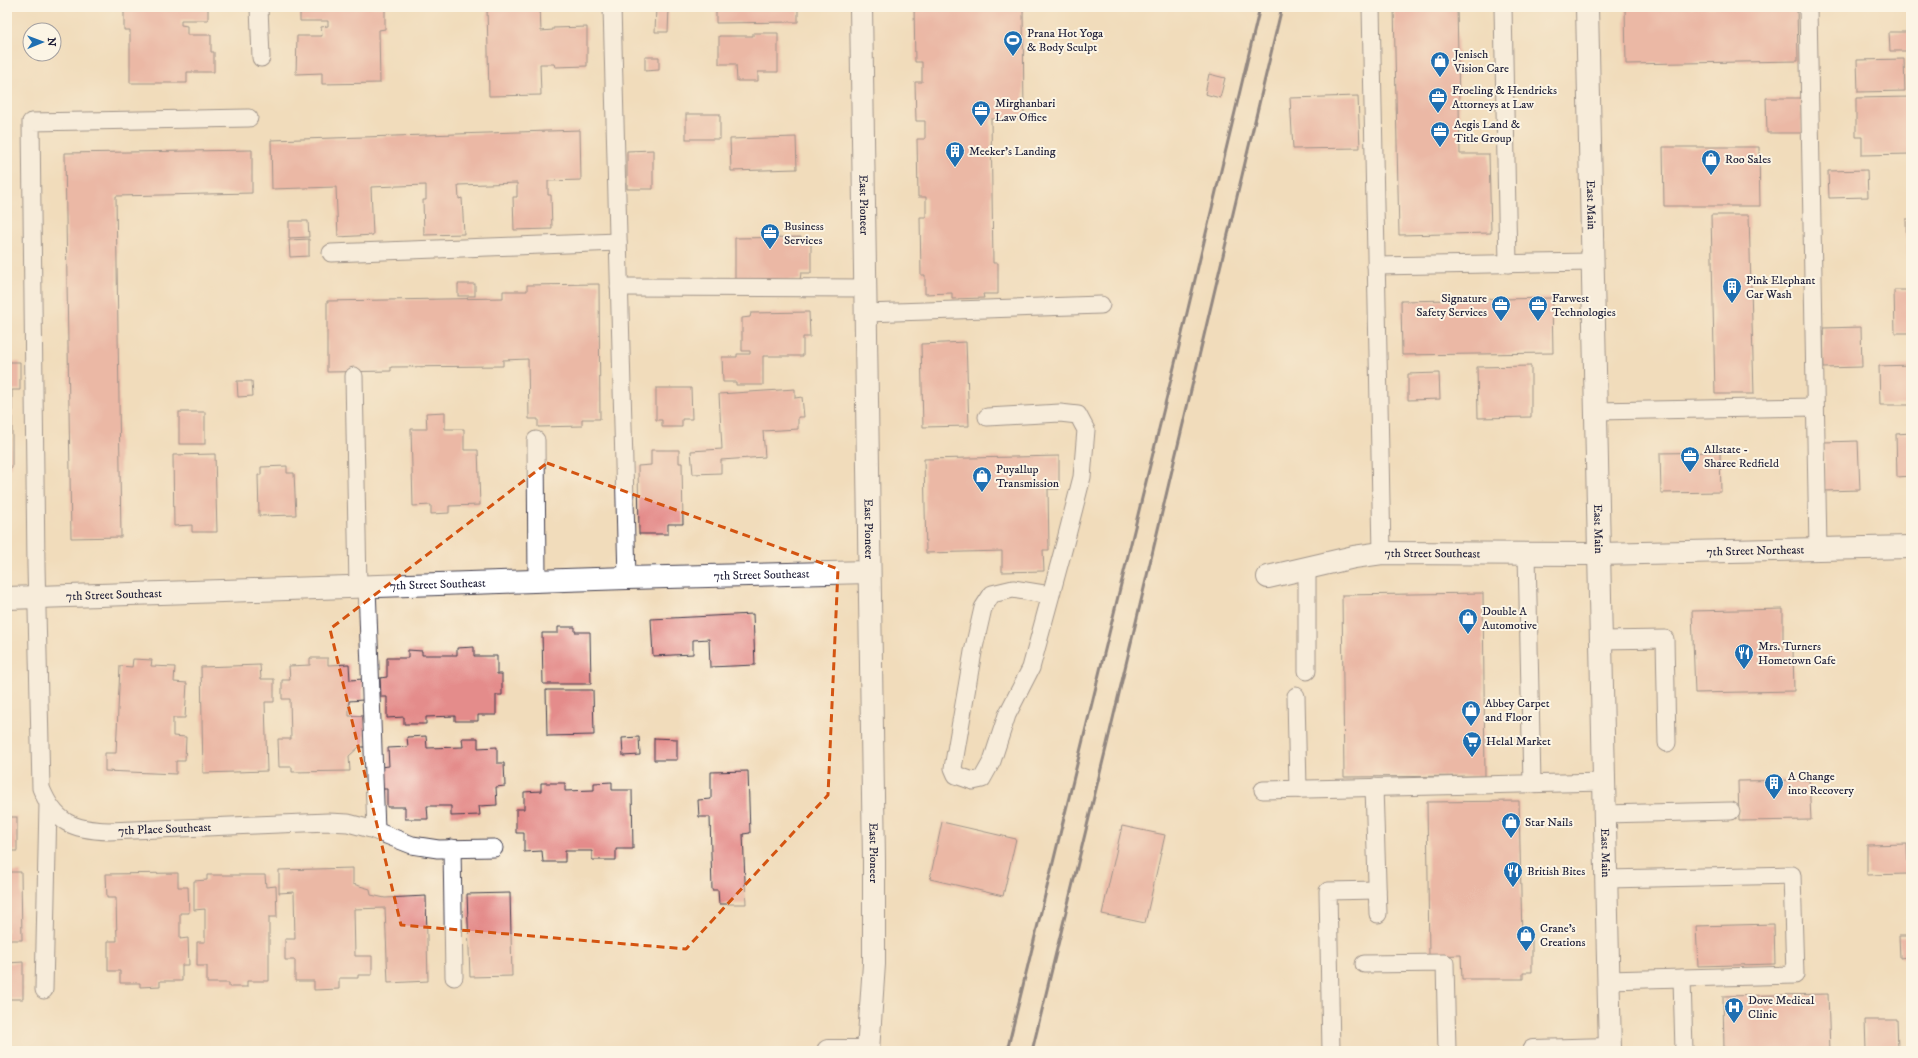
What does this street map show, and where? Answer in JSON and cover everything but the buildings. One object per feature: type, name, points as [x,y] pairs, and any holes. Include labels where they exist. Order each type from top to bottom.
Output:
[{"type":"main road","name":"East Pioneer","points":[[862,7],[874,948],[872,1008],[868,1051]]},
{"type":"main road","name":"East Main","points":[[1586,7],[1610,1050]]},
{"type":"main road","name":"7th Street Northeast","points":[[1599,554],[1911,547]]},
{"type":"main road","name":"7th Street Southeast","points":[[1268,577],[1354,557],[1382,553],[1599,554]]},
{"type":"main road","name":"7th Street Southeast","points":[[7,598],[627,578],[869,572]]},
{"type":"main road","points":[[1533,1051],[1610,1050]]},
{"type":"main road","points":[[828,1051],[868,1051]]},
{"type":"lane","points":[[259,7],[261,58]]},
{"type":"lane","points":[[612,7],[627,578]]},
{"type":"lane","points":[[1371,7],[1382,553]]},
{"type":"lane","points":[[1503,7],[1508,264]]},
{"type":"lane","points":[[1808,7],[1818,549]]},
{"type":"lane","name":"7th Place Southeast","points":[[248,118],[31,122],[37,598],[42,788],[48,804],[59,816],[72,825],[90,831],[328,822],[348,823],[376,830],[412,845],[452,848],[494,848]]},
{"type":"lane","points":[[331,253],[618,242]]},
{"type":"lane","points":[[1376,266],[1592,262]]},
{"type":"lane","points":[[619,287],[866,288]]},
{"type":"lane","points":[[866,313],[1101,305]]},
{"type":"lane","points":[[354,376],[362,587],[376,830]]},
{"type":"lane","points":[[1596,411],[1815,407]]},
{"type":"lane","points":[[987,417],[1060,413],[1078,415],[1086,430],[1082,477],[1031,668],[1007,714],[992,760],[982,779],[974,781],[956,775],[953,768],[973,652],[983,608],[992,594],[1013,589],[1050,595]]},
{"type":"lane","points":[[536,440],[537,581]]},
{"type":"lane","points":[[1527,554],[1532,784]]},
{"type":"lane","points":[[1307,568],[1307,671]]},
{"type":"lane","points":[[1601,640],[1665,639],[1667,743]]},
{"type":"lane","points":[[1296,696],[1298,789]]},
{"type":"lane","points":[[1263,790],[1604,782]]},
{"type":"lane","points":[[1374,787],[1378,914]]},
{"type":"lane","points":[[44,990],[48,804]]},
{"type":"lane","points":[[1604,814],[1731,811]]},
{"type":"lane","points":[[452,848],[454,977]]},
{"type":"lane","points":[[1606,880],[1792,875],[1795,975],[1608,980]]},
{"type":"lane","points":[[1331,1051],[1328,891],[1377,890]]},
{"type":"lane","points":[[1364,964],[1445,963],[1447,1051]]},
{"type":"lane","points":[[1682,978],[1684,1051]]},
{"type":"highlighted area","points":[[547,463],[838,569],[828,795],[686,949],[401,925],[330,629]]},
{"type":"railway","points":[[1007,1051],[1176,359],[1260,7]]},
{"type":"railway","points":[[1032,1051],[1107,744],[1282,7]]},
{"type":"place","name":"Prana Hot Yoga & Body Sculpt","points":[[1013,57]]},
{"type":"place","name":"Jenisch Vision Care","points":[[1440,78]]},
{"type":"place","name":"Froeling & Hendricks Attorneys at Law","points":[[1438,114]]},
{"type":"place","name":"Mirghanbari Law Office","points":[[981,127]]},
{"type":"place","name":"Aegis Land & Title Group","points":[[1440,148]]},
{"type":"place","name":"Meeker's Landing","points":[[955,168]]},
{"type":"place","name":"Roo Sales","points":[[1711,176]]},
{"type":"place","name":"Business Services","points":[[770,250]]},
{"type":"place","name":"Pink Elephant Car Wash","points":[[1732,304]]},
{"type":"place","name":"Signature Safety Services","points":[[1501,322]]},
{"type":"place","name":"Farwest Technologies","points":[[1538,322]]},
{"type":"place","name":"Allstate - Sharee Redfield","points":[[1690,473]]},
{"type":"place","name":"Puyallup Transmission","points":[[982,493]]},
{"type":"place","name":"Double A Automotive","points":[[1468,635]]},
{"type":"place","name":"Mrs. Turners Hometown Cafe","points":[[1744,670]]},
{"type":"place","name":"Abbey Carpet and Floor","points":[[1471,727]]},
{"type":"place","name":"Helal Market","points":[[1472,758]]},
{"type":"place","name":"A Change into Recovery","points":[[1774,800]]},
{"type":"place","name":"Star Nails","points":[[1511,839]]},
{"type":"place","name":"British Bites","points":[[1513,888]]},
{"type":"place","name":"Crane's Creations","points":[[1526,952]]},
{"type":"place","name":"Dove Medical Clinic","points":[[1734,1024]]}]
